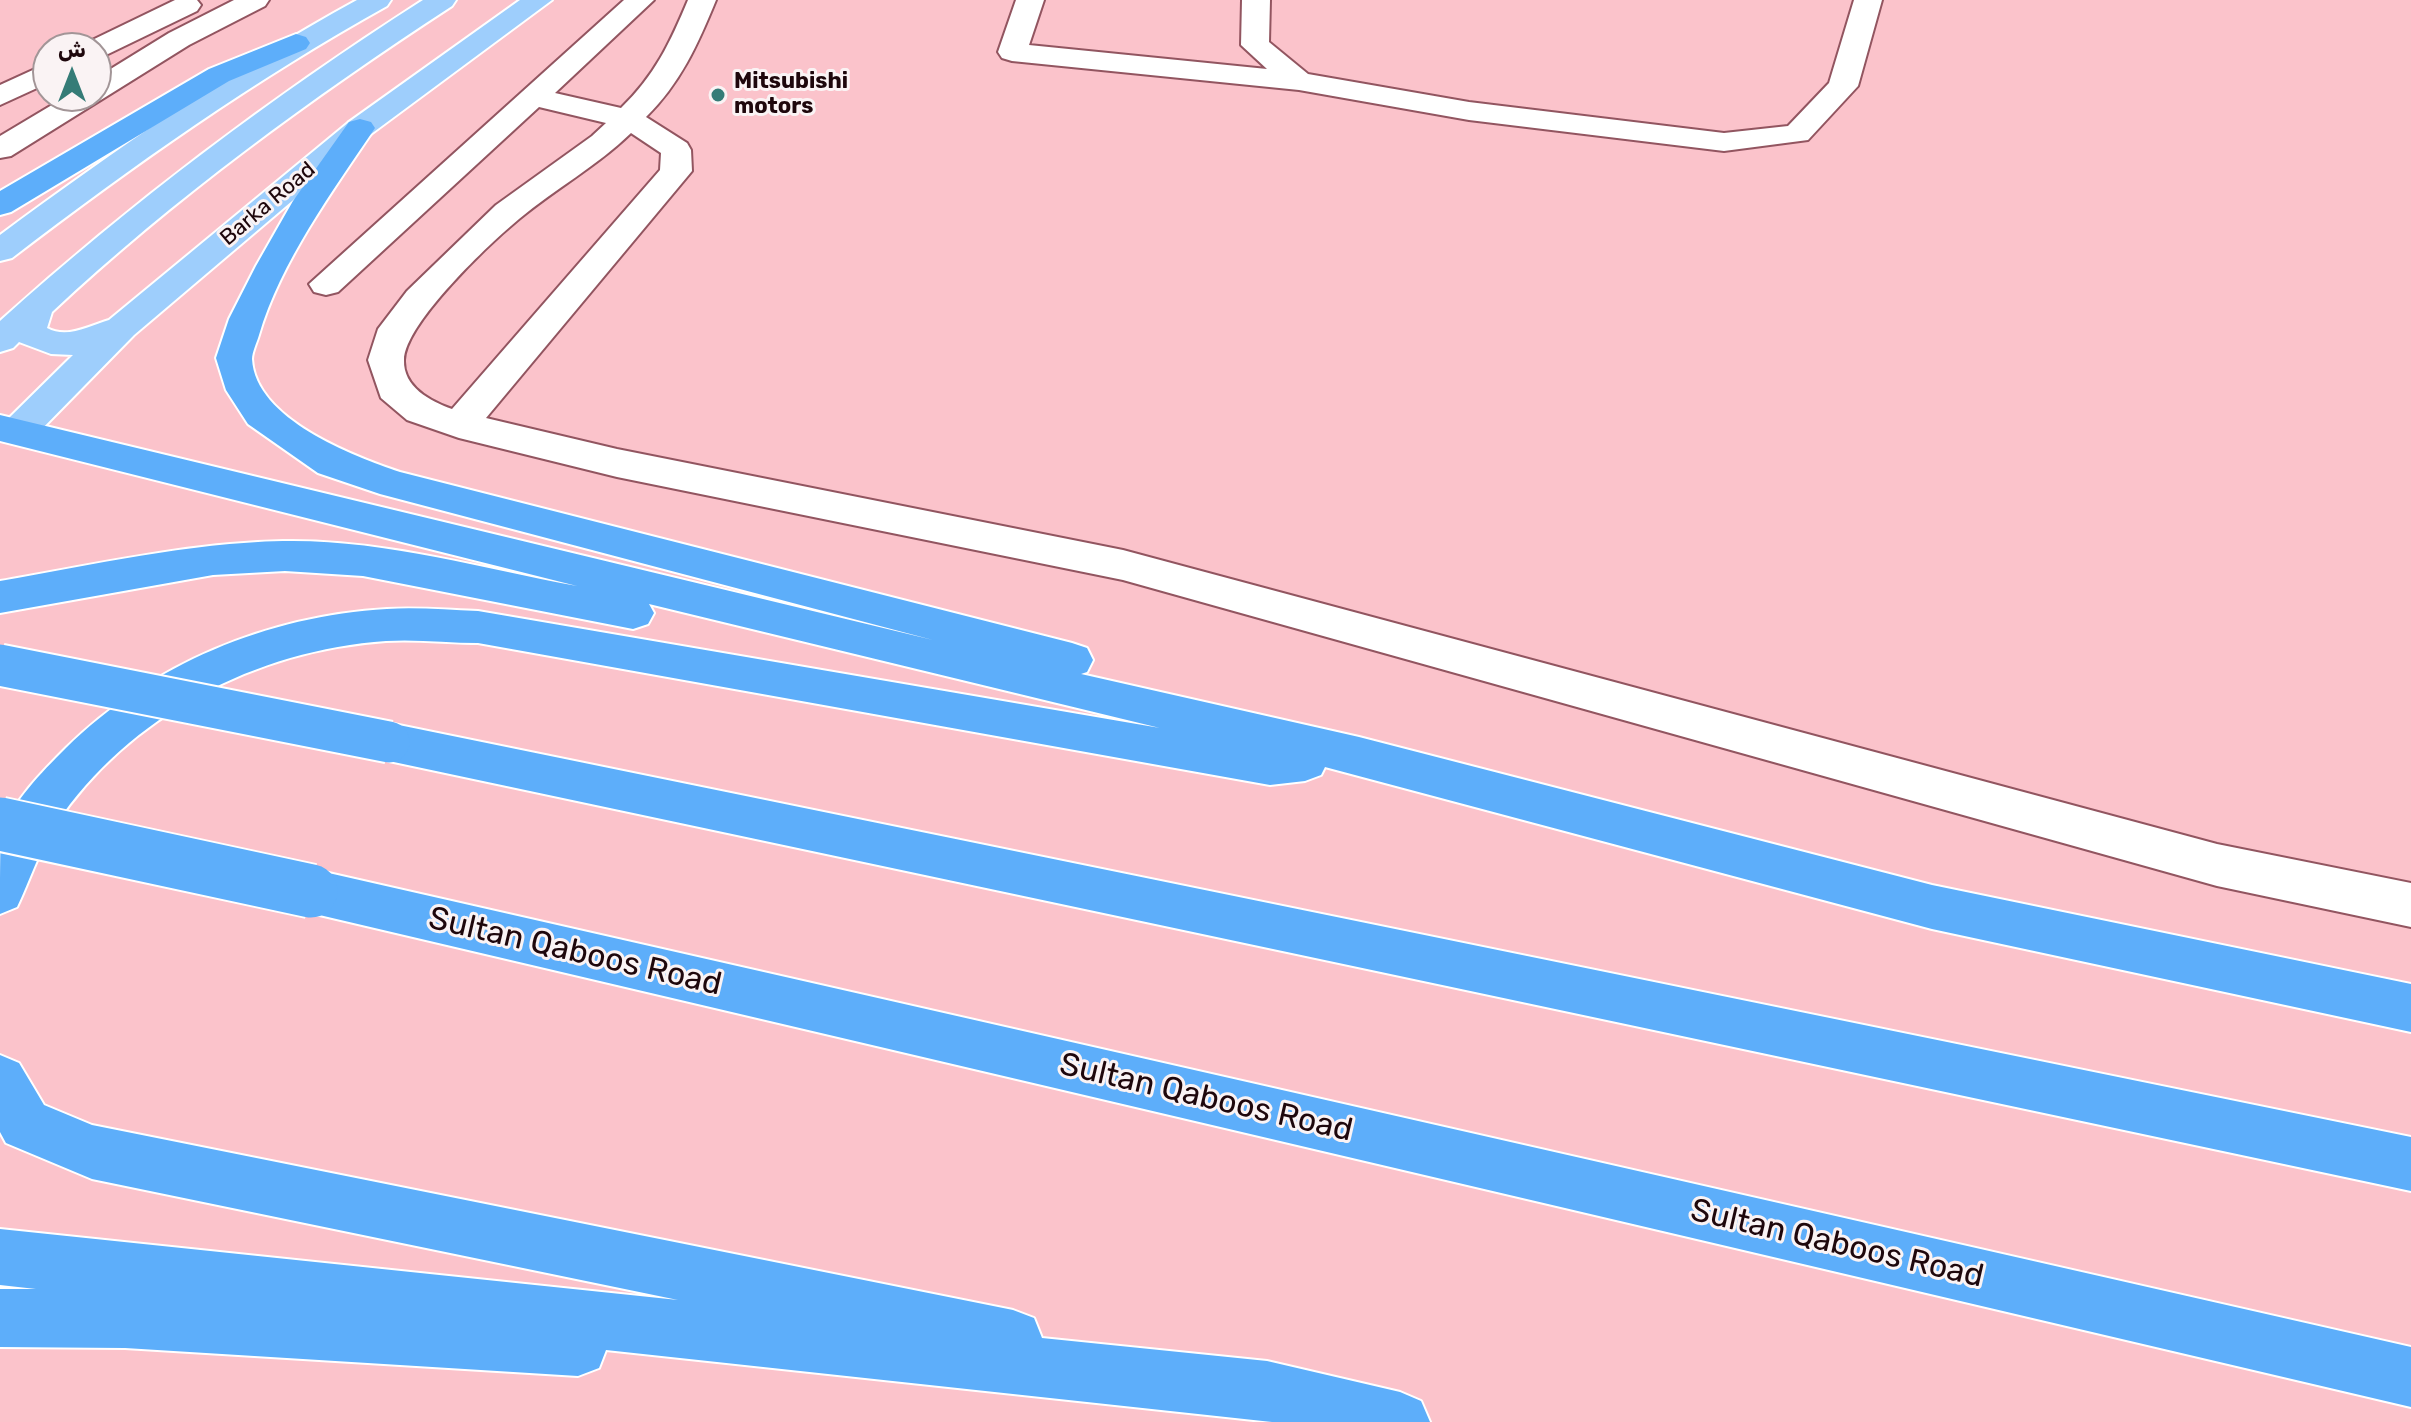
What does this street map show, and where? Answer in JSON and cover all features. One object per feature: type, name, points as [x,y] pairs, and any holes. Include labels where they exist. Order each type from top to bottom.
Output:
[{"type":"highway","points":[[0,205],[219,75],[296,43]]},
{"type":"highway","points":[[360,128],[309,201],[273,266],[246,319],[234,358],[244,390],[261,415],[292,438],[332,463],[394,484],[1159,682],[1359,756]]},
{"type":"highway","points":[[4,437],[1359,756],[1932,907],[2411,1008]]},
{"type":"highway","points":[[0,597],[213,560],[285,556],[363,561],[723,630],[845,637]]},
{"type":"highway","points":[[0,892],[17,851],[46,801],[96,749],[165,694],[243,657],[309,637],[387,625],[478,627],[1270,766],[1359,756]]},
{"type":"highway","points":[[0,665],[389,742],[2411,1164]]},
{"type":"highway","name":"Sultan Qaboos Road","points":[[0,824],[311,891],[2411,1377]]},
{"type":"highway","points":[[0,1081],[25,1124],[92,1152],[1267,1391],[1400,1422]]},
{"type":"highway","points":[[15,1253],[1267,1391]]},
{"type":"highway","points":[[0,1318],[125,1319],[1267,1391]]},
{"type":"main road","points":[[0,251],[108,169],[296,43],[377,0]]},
{"type":"main road","points":[[0,340],[200,172],[374,43],[442,0]]},
{"type":"main road","name":"Barka Road","points":[[4,437],[122,327],[360,128],[538,0]]},
{"type":"main road","points":[[36,307],[28,332],[43,344],[78,344],[122,327]]},
{"type":"street","points":[[112,41],[197,0]]},
{"type":"street","points":[[112,81],[179,39],[255,0]]},
{"type":"street","points":[[326,284],[640,0]]},
{"type":"street","points":[[702,0],[667,76],[628,119],[603,143],[507,212],[419,299],[396,329],[386,360],[394,389],[420,411],[459,425],[617,463],[1123,565],[2217,865],[2411,905]]},
{"type":"street","points":[[1030,0],[1012,52],[1299,81],[1469,111],[1724,142],[1797,134],[1843,86],[1868,0]]},
{"type":"street","points":[[1256,0],[1255,45],[1299,81]]},
{"type":"street","points":[[0,96],[32,80]]},
{"type":"street","points":[[459,425],[676,171],[676,150],[659,134],[628,119],[533,97]]},
{"type":"street","points":[[0,149],[61,112]]},
{"type":"place","name":"Mitsubishi motors","points":[[718,95]]}]
